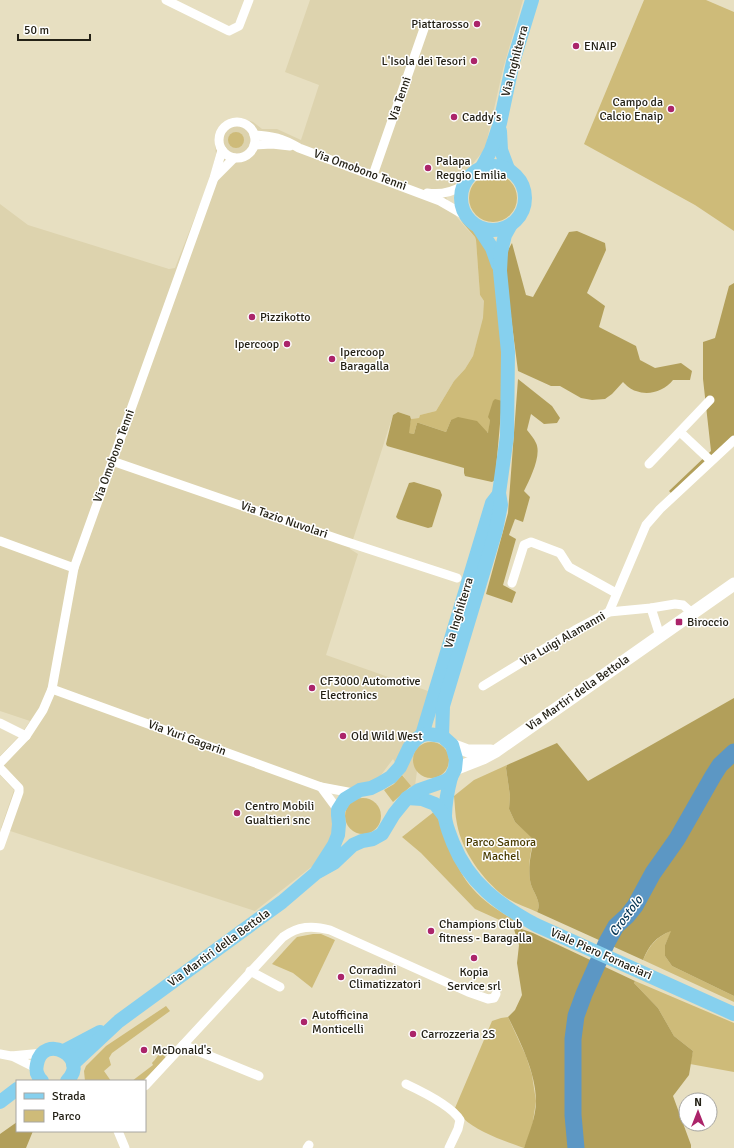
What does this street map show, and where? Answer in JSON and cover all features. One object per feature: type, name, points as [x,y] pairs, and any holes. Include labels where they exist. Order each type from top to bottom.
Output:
[{"type":"main road","name":"Via Inghilterra","points":[[500,271],[492,248],[479,228],[466,216],[461,207],[460,196],[462,186],[467,178],[482,167],[491,150],[500,123],[513,62],[532,0]]},
{"type":"main road","name":"Via Inghilterra","points":[[447,740],[443,706],[496,530],[501,505],[499,493],[507,436],[508,352],[500,271],[501,252],[505,235],[510,226],[520,215],[525,201],[525,193],[519,179],[508,169],[501,150],[500,123]]},
{"type":"main road","points":[[482,167],[500,166],[508,169]]},
{"type":"main road","points":[[479,228],[500,230],[510,226]]},
{"type":"main road","name":"Via Inghilterra","points":[[422,736],[492,503],[499,493]]},
{"type":"main road","name":"Via Martiri della Bettola","points":[[64,1051],[120,1021],[282,902],[316,873],[334,863],[353,845],[362,841],[373,840],[382,834],[394,814],[407,798],[419,790],[446,781],[453,773],[496,751],[734,584]]},
{"type":"main road","points":[[422,736],[428,734],[447,740],[468,751],[496,751]]},
{"type":"main road","name":"Via Martiri della Bettola","points":[[316,873],[334,845],[338,835],[339,817],[345,799],[353,793],[381,783],[391,777],[400,767],[409,748],[415,740],[422,736]]},
{"type":"main road","points":[[447,740],[456,759],[453,773]]},
{"type":"main road","name":"Viale Piero Fornaciari","points":[[445,817],[453,773]]},
{"type":"main road","name":"Viale Piero Fornaciari","points":[[407,798],[422,799],[435,804],[445,817],[451,838],[464,866],[482,888],[514,913],[536,925],[734,1014]]},
{"type":"main road","points":[[339,817],[343,831],[362,841]]},
{"type":"main road","name":"Via Martiri della Bettola","points":[[72,1075],[120,1021]]},
{"type":"main road","name":"Via Martiri della Bettola","points":[[43,1053],[53,1049],[64,1051],[70,1057],[72,1075]]},
{"type":"main road","points":[[37,1077],[38,1060],[43,1053]]},
{"type":"main road","points":[[0,1102],[16,1090]]},
{"type":"street","points":[[166,0],[229,31],[238,26],[249,0]]},
{"type":"street","name":"Via Tenni","points":[[373,175],[426,23]]},
{"type":"street","name":"Via Omobono Tenni","points":[[0,764],[26,736],[43,710],[52,689],[74,568],[214,178],[222,150],[219,145],[220,133],[224,128],[229,124],[241,123],[246,125],[254,135],[268,135],[282,138],[299,148],[440,200],[466,216]]},
{"type":"street","points":[[254,135],[254,145]]},
{"type":"street","name":"Via Omobono Tenni","points":[[214,178],[234,158],[249,154],[254,145],[272,144],[299,148]]},
{"type":"street","points":[[222,150],[229,157],[234,158]]},
{"type":"street","name":"Via Omobono Tenni","points":[[420,192],[446,193],[462,186]]},
{"type":"street","points":[[649,464],[710,400]]},
{"type":"street","points":[[680,432],[711,461]]},
{"type":"street","points":[[608,612],[646,525],[660,509],[734,440]]},
{"type":"street","name":"Via Tazio Nuvolari","points":[[112,461],[344,541],[457,578]]},
{"type":"street","points":[[0,541],[74,568]]},
{"type":"street","points":[[512,583],[524,545],[531,542],[560,553],[569,567],[616,593]]},
{"type":"street","name":"Via Luigi Alamanni","points":[[483,686],[575,630],[608,612],[675,604],[683,605],[692,613]]},
{"type":"street","points":[[651,608],[660,636]]},
{"type":"street","name":"Via Yuri Gagarin","points":[[52,689],[321,786],[353,793]]},
{"type":"street","points":[[0,723],[26,736]]},
{"type":"street","points":[[0,768],[19,788],[19,792],[0,846]]},
{"type":"street","points":[[321,786],[339,817]]},
{"type":"street","points":[[146,1085],[282,937],[292,931],[309,927],[319,927],[330,930],[468,992],[488,999],[494,998],[496,994]]},
{"type":"street","points":[[250,971],[280,988]]},
{"type":"street","points":[[184,1045],[259,1076]]},
{"type":"street","points":[[0,1054],[11,1056],[43,1053]]},
{"type":"street","points":[[11,1056],[37,1077]]},
{"type":"street","points":[[406,1084],[425,1093],[456,1114],[460,1120],[449,1148]]},
{"type":"street","points":[[118,1132],[125,1148]]},
{"type":"shaded area","points":[[310,0],[523,0],[503,69],[485,149],[455,185],[444,191],[451,210],[476,240],[480,295],[484,301],[484,318],[473,356],[465,369],[454,381],[436,411],[420,415],[419,418],[411,419],[410,416],[398,412],[393,415],[350,549],[358,554],[326,655],[428,691],[414,793],[393,759],[375,783],[354,789],[312,781],[321,789],[336,815],[334,834],[319,861],[255,911],[1,828],[14,790],[0,775],[0,756],[22,733],[30,721],[0,711],[0,204],[28,225],[169,269],[175,268],[209,181],[216,154],[215,143],[222,125],[232,119],[241,118],[253,122],[262,129],[277,129],[301,140],[319,85],[285,72]]},
{"type":"shaded area","points":[[577,231],[605,243],[606,250],[587,293],[605,306],[599,327],[636,346],[640,360],[655,368],[681,363],[692,371],[690,380],[673,380],[661,390],[651,393],[632,390],[623,382],[605,399],[592,400],[581,398],[560,386],[551,386],[518,371],[505,271],[508,250],[512,243],[526,295],[533,297],[569,232]]},
{"type":"shaded area","points":[[734,283],[734,440],[674,496],[669,491],[711,451],[703,379],[703,342],[715,338],[729,286]]},
{"type":"shaded area","points":[[518,379],[552,406],[560,418],[557,423],[544,424],[531,414],[527,430],[536,443],[538,454],[524,491],[530,497],[523,522],[515,519],[509,535],[516,539],[503,585],[516,592],[512,603],[486,594],[508,513]]},
{"type":"shaded area","points":[[495,399],[502,401],[495,480],[492,482],[465,476],[464,468],[387,446],[386,444],[393,415],[398,412],[410,416],[409,433],[414,434],[417,423],[446,432],[451,420],[458,417],[477,421],[488,433],[490,420],[488,417]]},
{"type":"shaded area","points":[[414,482],[440,490],[442,495],[432,527],[428,528],[398,519],[396,517],[409,483]]},
{"type":"shaded area","points":[[734,698],[734,996],[672,966],[665,956],[665,945],[671,931],[661,936],[654,942],[643,960],[537,912],[539,904],[529,875],[534,840],[515,822],[509,809],[510,796],[506,768],[507,765],[557,743],[588,781]]},
{"type":"shaded area","points":[[513,926],[533,933],[635,981],[634,983],[658,1008],[674,1036],[693,1051],[689,1075],[673,1096],[678,1110],[678,1132],[686,1132],[691,1148],[524,1148],[534,1119],[536,1101],[530,1068],[508,1017],[515,1010],[522,995],[517,963],[519,945]]},
{"type":"shaded area","points":[[16,1123],[16,1132],[33,1132],[26,1148],[0,1148],[0,1134]]},
{"type":"green space","points":[[644,0],[706,0],[734,12],[734,231],[695,205],[584,144]]},
{"type":"green space","points":[[233,132],[239,132],[244,137],[242,146],[239,148],[233,148],[228,143],[228,137]]},
{"type":"green space","points":[[488,174],[498,174],[507,178],[513,184],[516,189],[516,207],[507,218],[498,222],[488,222],[479,218],[473,212],[469,203],[469,193],[473,184],[479,178]]},
{"type":"green space","points":[[461,221],[481,238],[493,261],[502,348],[502,401],[490,420],[489,433],[451,420],[446,432],[417,423],[414,434],[408,433],[411,419],[419,418],[420,415],[436,411],[454,381],[465,369],[473,356],[483,318],[484,301],[480,295],[476,240]]},
{"type":"green space","points":[[435,742],[444,747],[448,753],[448,767],[444,773],[435,778],[427,778],[418,773],[414,767],[413,756],[418,747],[424,743]]},
{"type":"green space","name":"Parco Samora Machel","points":[[507,765],[506,768],[510,796],[509,809],[515,822],[534,839],[530,854],[529,870],[531,884],[539,904],[537,912],[515,903],[488,881],[468,854],[463,844],[457,824],[454,796],[474,780]]},
{"type":"green space","points":[[402,775],[411,786],[393,802],[384,790],[394,784]]},
{"type":"green space","points":[[363,798],[376,803],[381,816],[376,829],[363,834],[350,829],[345,816],[350,803]]},
{"type":"green space","name":"Parco Samora Machel","points":[[435,811],[451,852],[466,881],[488,903],[518,922],[513,926],[475,909],[421,853],[402,837]]},
{"type":"green space","points":[[672,930],[665,945],[665,956],[672,966],[734,996],[734,1002],[643,960],[654,942],[662,935]]},
{"type":"green space","points":[[321,934],[335,940],[312,988],[293,973],[272,964],[297,937]]},
{"type":"green space","points":[[635,981],[734,1023],[734,1072],[690,1064],[693,1051],[674,1036],[658,1008],[634,983]]},
{"type":"green space","points":[[166,1006],[170,1011],[112,1053],[109,1058],[111,1065],[104,1071],[110,1080],[85,1080],[84,1071],[86,1066],[106,1046]]},
{"type":"green space","points":[[508,1017],[526,1056],[532,1075],[536,1101],[532,1128],[524,1148],[483,1132],[463,1118],[455,1108],[492,1021]]},
{"type":"green space","points":[[161,1052],[166,1058],[144,1080],[133,1080],[153,1065],[152,1063]]},
{"type":"waterway","name":"Crostolo","points":[[576,1148],[573,1115],[573,1039],[576,1016],[584,994],[607,942],[616,926],[635,906],[653,873],[677,839],[720,765],[734,752]]},
{"type":"place","name":"Piattarosso","points":[[477,24]]},
{"type":"place","name":"ENAIP","points":[[576,46]]},
{"type":"place","name":"L'Isola dei Tesori","points":[[474,61]]},
{"type":"place","name":"Campo da Calcio Enaip","points":[[671,109]]},
{"type":"place","name":"Caddy's","points":[[454,117]]},
{"type":"place","name":"Palapa Reggio Emilia","points":[[428,168]]},
{"type":"place","name":"Pizzikotto","points":[[252,317]]},
{"type":"place","name":"Ipercoop","points":[[287,344]]},
{"type":"place","name":"Ipercoop Baragalla","points":[[332,359]]},
{"type":"place","name":"Biroccio","points":[[679,622]]},
{"type":"place","name":"CF3000 Automotive Electronics","points":[[312,688]]},
{"type":"place","name":"Old Wild West","points":[[343,736]]},
{"type":"place","name":"Centro Mobili Gualtieri snc","points":[[237,813]]},
{"type":"place","name":"Champions Club fitness - Baragalla","points":[[431,931]]},
{"type":"place","name":"Kopia Service srl","points":[[474,958]]},
{"type":"place","name":"Corradini Climatizzatori","points":[[341,977]]},
{"type":"place","name":"Autofficina Monticelli","points":[[304,1022]]},
{"type":"place","name":"Carrozzeria 2S","points":[[413,1034]]},
{"type":"place","name":"McDonald's","points":[[144,1050]]}]
